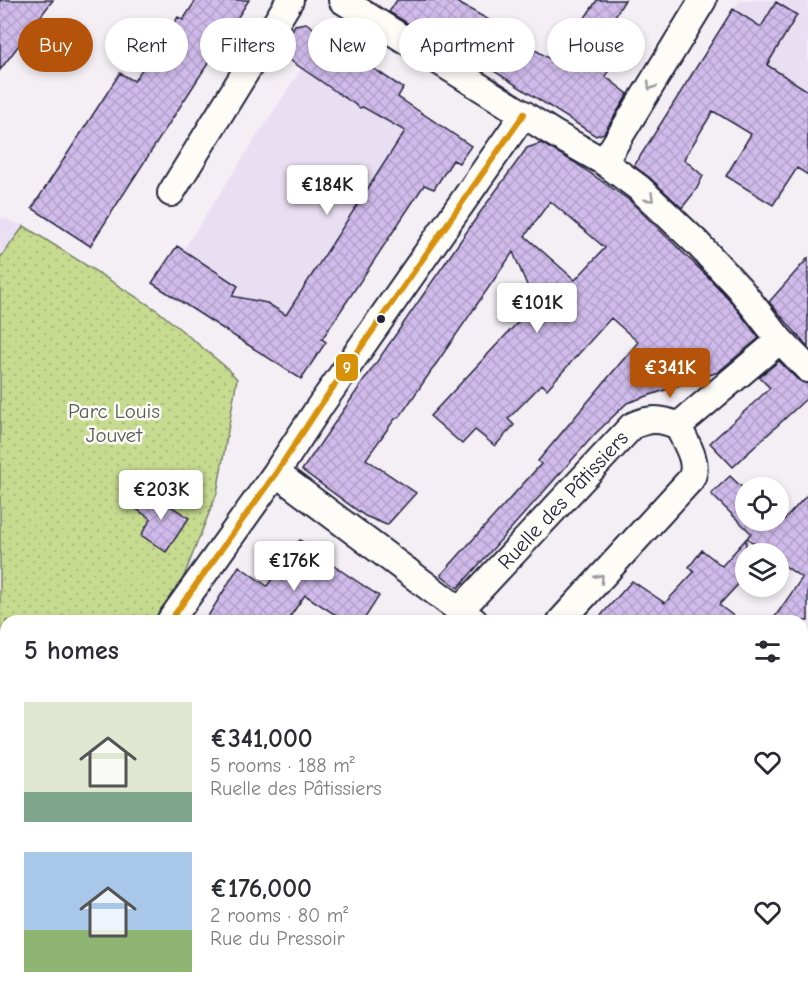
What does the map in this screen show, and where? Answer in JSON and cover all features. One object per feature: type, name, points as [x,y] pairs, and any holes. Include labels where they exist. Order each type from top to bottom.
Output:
[{"type":"street","points":[[171,194],[290,0]]},
{"type":"street","points":[[342,0],[604,162],[639,188],[698,244],[739,288],[780,340],[808,369]]},
{"type":"street","points":[[604,162],[703,0]]},
{"type":"street","points":[[174,615],[276,473],[524,114]]},
{"type":"street","points":[[566,615],[691,479],[695,472],[695,463],[678,426],[780,340]]},
{"type":"street","name":"Ruelle des Pâtissiers","points":[[276,473],[467,615],[632,426],[655,419],[678,426]]},
{"type":"shaded area","points":[[741,0],[808,0],[808,91],[747,53],[762,27],[733,9]]},
{"type":"shaded area","points":[[308,24],[308,72],[380,72],[403,88],[398,97],[471,146],[459,163],[453,161],[434,189],[424,185],[323,339],[326,342],[301,379],[232,335],[234,333],[222,326],[220,328],[151,284],[177,246],[183,250],[301,69],[301,66],[296,63],[296,25]]},
{"type":"shaded area","points":[[0,217],[24,226],[0,258]]},
{"type":"green space","name":"Parc Louis Jouvet","points":[[24,226],[157,310],[237,379],[217,493],[168,615],[0,615],[0,258]]},
{"type":"building","points":[[0,0],[53,0],[39,18],[18,18],[18,46],[0,70]]},
{"type":"building","points":[[196,0],[249,0],[237,18],[200,18],[200,72],[202,72],[90,246],[32,208],[120,73],[134,81],[140,72],[188,72],[188,18],[184,18]]},
{"type":"building","points":[[397,0],[453,0],[486,18],[399,18],[389,12]]},
{"type":"building","points":[[597,0],[625,0],[614,18],[585,18]]},
{"type":"building","points":[[776,2],[797,15],[767,65],[808,91],[808,175],[797,168],[773,205],[726,176],[751,134],[713,111],[684,159],[703,176],[696,190],[682,208],[634,166],[733,9],[761,27]]},
{"type":"building","points":[[308,24],[308,72],[379,72],[403,88],[398,97],[471,146],[459,163],[453,160],[434,189],[424,185],[322,339],[326,342],[301,379],[152,283],[177,246],[238,286],[232,296],[267,303],[286,315],[405,131],[363,107],[360,108],[296,64],[296,25]]},
{"type":"building","points":[[535,50],[547,57],[547,72],[608,72],[605,76],[628,94],[604,133],[596,136],[495,72],[535,72]]},
{"type":"building","points":[[541,143],[574,162],[629,200],[728,298],[759,338],[718,372],[627,403],[595,434],[458,588],[441,575],[541,464],[538,461],[638,342],[611,318],[547,389],[542,384],[508,419],[514,425],[495,446],[475,430],[462,444],[430,416],[535,304],[513,252],[401,415],[394,420],[366,459],[416,493],[387,525],[365,516],[302,470],[527,148]],"holes":[[[550,201],[605,248],[575,280],[525,236]]]},
{"type":"building","points":[[808,258],[808,347],[769,302]]},
{"type":"building","points":[[779,361],[797,379],[808,384],[808,397],[733,467],[710,443],[770,388],[759,377]]},
{"type":"building","points":[[730,476],[735,481],[735,517],[711,494]]},
{"type":"building","points":[[148,491],[189,518],[166,552],[141,535],[151,519],[135,508]]},
{"type":"building","points":[[808,494],[808,615],[776,615],[802,578],[789,569],[789,543],[754,543],[747,538],[751,533],[749,531],[789,531],[789,515]]},
{"type":"building","points":[[300,540],[379,596],[367,615],[336,615],[305,595],[291,615],[209,615],[239,566],[267,586]]},
{"type":"building","points":[[702,550],[722,566],[735,551],[735,588],[719,605],[732,615],[601,615],[632,581],[665,603],[694,572],[689,567]]},
{"type":"transit line","name":"9","points":[[174,615],[276,473],[320,406],[524,114]]}]
